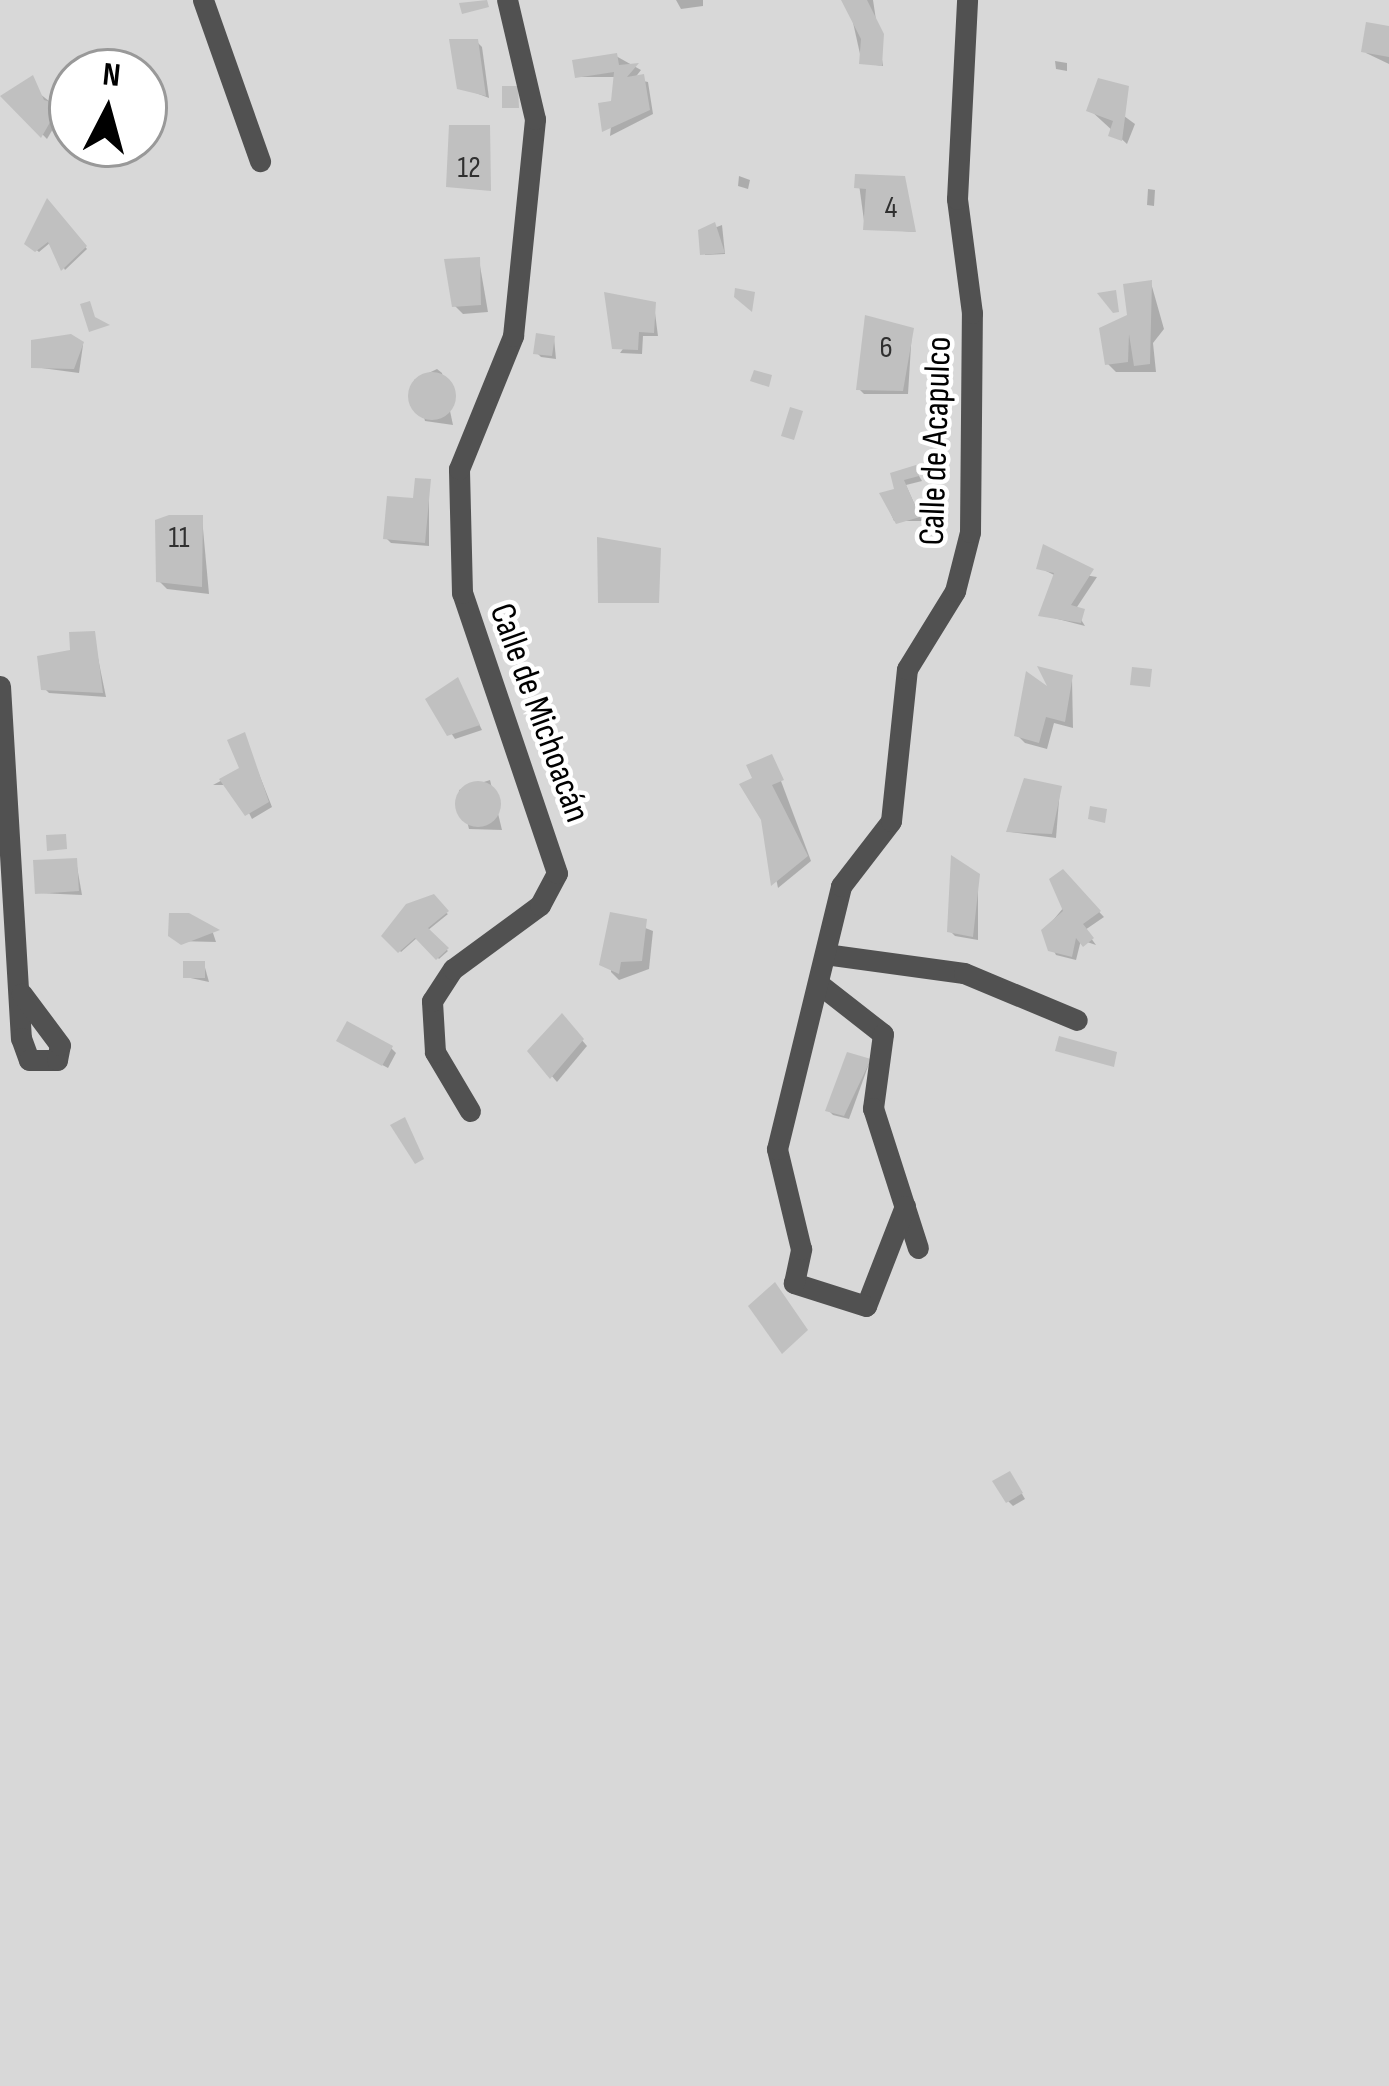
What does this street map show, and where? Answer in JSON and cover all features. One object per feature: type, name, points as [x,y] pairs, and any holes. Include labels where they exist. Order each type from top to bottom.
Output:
[{"type":"street","points":[[203,0],[260,161]]},
{"type":"street","name":"Calle de Michoacán","points":[[470,1111],[435,1052],[432,1001],[453,970],[540,905],[557,872],[519,739],[465,616],[461,573],[459,469],[513,336],[534,143],[533,88],[507,0]]},
{"type":"street","name":"Calle de Acapulco","points":[[905,1206],[866,1306],[794,1283],[794,1201],[778,1174],[784,1131],[849,870],[887,836],[907,669],[955,591],[970,532],[972,313],[957,199],[967,0]]},
{"type":"street","points":[[0,686],[22,994]]},
{"type":"street","points":[[826,954],[964,973],[1077,1020]]},
{"type":"street","points":[[819,984],[883,1034],[873,1108],[918,1248]]},
{"type":"shaded area","points":[[0,0],[1389,0],[1389,2086],[0,2086]]},
{"type":"building","points":[[487,0],[489,7],[462,14],[459,3]]},
{"type":"building","points":[[841,0],[867,0],[884,34],[882,66],[859,64],[861,39]]},
{"type":"building","points":[[1366,22],[1389,26],[1389,57],[1361,52]]},
{"type":"building","points":[[449,39],[478,39],[486,96],[457,89]]},
{"type":"building","points":[[617,53],[619,65],[639,63],[627,77],[644,74],[650,110],[602,132],[598,103],[611,101],[614,72],[575,78],[572,60]]},
{"type":"building","points":[[33,75],[48,101],[48,126],[41,138],[0,96]]},
{"type":"building","points":[[1098,78],[1129,86],[1122,141],[1108,136],[1113,121],[1086,111]]},
{"type":"building","points":[[502,86],[518,86],[519,108],[502,108]]},
{"type":"building","points":[[449,125],[490,125],[491,191],[446,187]]},
{"type":"building","points":[[855,174],[905,176],[916,232],[863,230],[866,189],[854,188]]},
{"type":"building","points":[[47,198],[87,246],[61,271],[48,242],[35,252],[24,244]]},
{"type":"building","points":[[715,222],[725,253],[700,255],[698,230]]},
{"type":"building","points":[[480,257],[481,305],[452,307],[444,259]]},
{"type":"building","points":[[1152,280],[1150,364],[1134,366],[1129,334],[1128,362],[1105,365],[1099,328],[1127,315],[1123,284]]},
{"type":"building","points":[[735,288],[755,292],[752,312],[734,297]]},
{"type":"building","points":[[1116,290],[1119,312],[1113,313],[1097,293]]},
{"type":"building","points":[[604,292],[656,302],[654,333],[639,332],[638,350],[612,349]]},
{"type":"building","points":[[90,301],[95,317],[110,325],[89,332],[80,304]]},
{"type":"building","points":[[865,315],[914,328],[903,391],[856,390]]},
{"type":"building","points":[[536,333],[555,336],[552,356],[533,354]]},
{"type":"building","points":[[71,334],[84,342],[74,369],[31,368],[31,340]]},
{"type":"building","points":[[754,370],[772,375],[769,387],[750,381]]},
{"type":"building","points":[[432,372],[449,379],[456,396],[449,413],[432,420],[415,413],[408,396],[415,379]]},
{"type":"building","points":[[790,407],[803,411],[794,440],[781,436]]},
{"type":"building","points":[[916,465],[919,476],[904,480],[920,517],[896,524],[879,493],[894,489],[890,473]]},
{"type":"building","points":[[415,478],[431,479],[425,543],[383,539],[387,496],[413,498]]},
{"type":"building","points":[[203,515],[202,587],[156,582],[155,520]]},
{"type":"building","points":[[597,537],[661,548],[659,603],[598,603]]},
{"type":"building","points":[[1043,544],[1094,569],[1071,605],[1085,609],[1081,623],[1038,616],[1054,573],[1036,569]]},
{"type":"building","points":[[95,631],[103,693],[41,690],[37,656],[70,650],[69,632]]},
{"type":"building","points":[[1037,666],[1073,675],[1065,722],[1046,717],[1039,743],[1014,736],[1026,671],[1047,686]]},
{"type":"building","points":[[1132,667],[1152,669],[1150,687],[1130,685]]},
{"type":"building","points":[[458,677],[480,725],[447,736],[425,699]]},
{"type":"building","points":[[245,732],[269,802],[245,816],[219,779],[239,768],[227,740]]},
{"type":"building","points":[[772,754],[784,780],[772,785],[808,856],[771,886],[761,820],[739,784],[752,778],[746,765]]},
{"type":"building","points":[[1024,778],[1062,786],[1052,834],[1006,832]]},
{"type":"building","points":[[478,781],[494,788],[501,804],[494,820],[478,827],[462,820],[455,804],[462,788]]},
{"type":"building","points":[[1090,806],[1107,809],[1105,823],[1088,819]]},
{"type":"building","points":[[66,834],[67,849],[47,851],[46,835]]},
{"type":"building","points":[[951,855],[980,874],[973,937],[947,932]]},
{"type":"building","points":[[77,858],[79,891],[35,894],[33,860]]},
{"type":"building","points":[[1063,869],[1101,911],[1083,924],[1094,938],[1083,947],[1076,938],[1072,957],[1048,951],[1041,930],[1063,911],[1049,879]]},
{"type":"building","points":[[434,894],[449,911],[428,928],[449,948],[436,960],[415,938],[398,953],[381,936],[406,904]]},
{"type":"building","points":[[610,912],[647,919],[642,961],[621,962],[619,974],[599,965]]},
{"type":"building","points":[[169,913],[189,913],[220,930],[181,945],[168,936]]},
{"type":"building","points":[[183,961],[205,961],[205,978],[183,978]]},
{"type":"building","points":[[562,1013],[584,1039],[550,1079],[527,1051]]},
{"type":"building","points":[[347,1021],[393,1046],[382,1066],[336,1041]]},
{"type":"building","points":[[1059,1036],[1117,1052],[1114,1067],[1055,1051]]},
{"type":"building","points":[[847,1052],[871,1059],[844,1116],[825,1111]]},
{"type":"building","points":[[405,1117],[424,1159],[415,1164],[390,1125]]},
{"type":"building","points":[[775,1282],[808,1330],[782,1354],[748,1306]]},
{"type":"building","points":[[1010,1471],[1023,1493],[1006,1503],[992,1481]]}]
